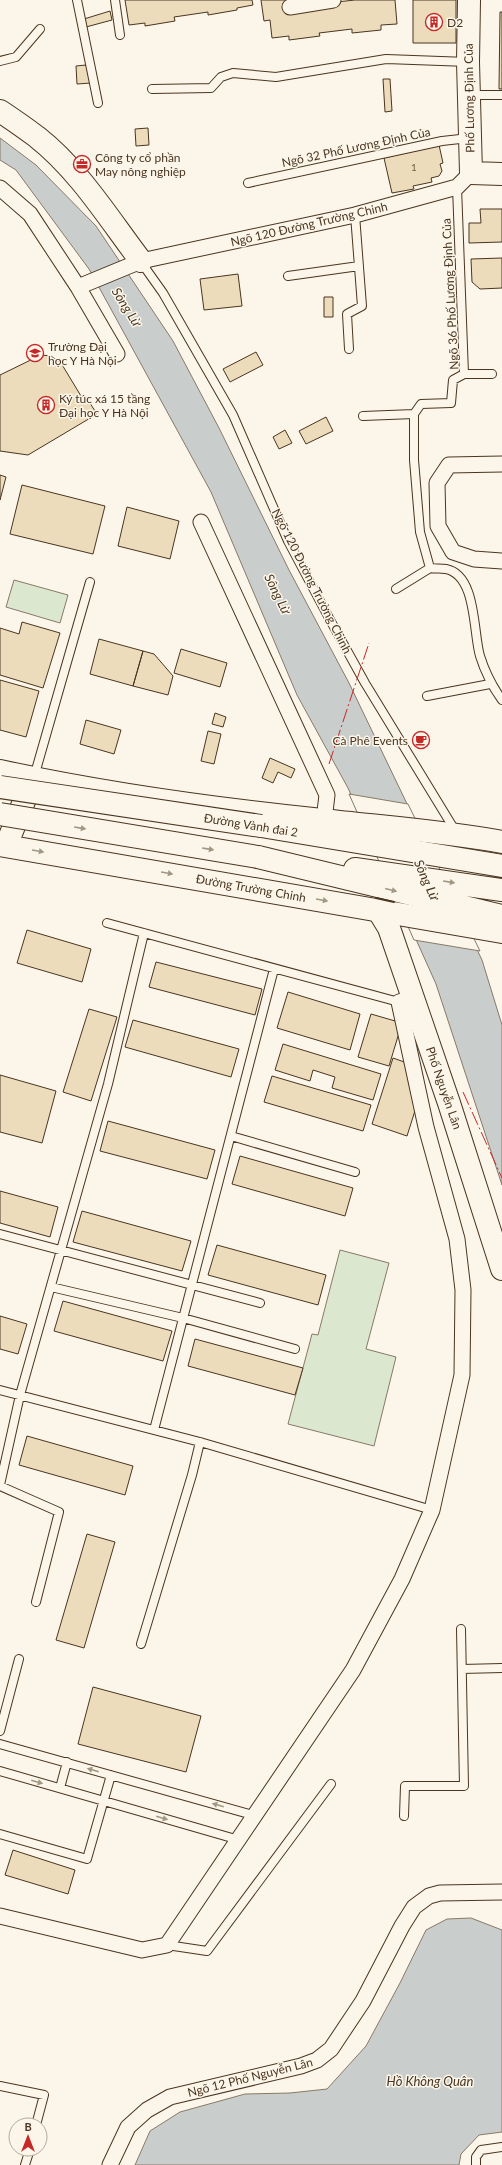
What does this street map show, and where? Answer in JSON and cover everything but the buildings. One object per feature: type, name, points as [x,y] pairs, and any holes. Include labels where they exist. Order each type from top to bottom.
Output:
[{"type":"main road","name":"Phố Lương Định Của","points":[[464,180],[469,138],[469,0]]},
{"type":"main road","name":"Ngõ 120 Đường Trường Chinh","points":[[0,110],[38,137],[91,194],[132,264]]},
{"type":"main road","points":[[464,180],[502,174]]},
{"type":"main road","points":[[0,771],[33,778],[192,804],[324,820],[433,830],[502,842]]},
{"type":"main road","points":[[3,848],[33,778]]},
{"type":"main road","name":"Đường Vành đai 2","points":[[0,787],[261,826],[502,866]]},
{"type":"main road","points":[[0,814],[258,857],[410,876],[502,890]]},
{"type":"main road","points":[[261,826],[386,835],[502,856]]},
{"type":"main road","name":"Đường Trường Chinh","points":[[3,848],[378,910],[407,917],[499,926]]},
{"type":"main road","points":[[258,857],[499,926]]},
{"type":"main road","name":"Phố Nguyễn Lân","points":[[378,910],[389,928],[406,1000],[449,1103],[502,1269]]},
{"type":"street","points":[[290,7],[333,0]]},
{"type":"street","name":"Ngõ 120 Đường Trường Chinh","points":[[132,264],[355,215],[464,180]]},
{"type":"street","points":[[0,188],[30,214],[78,287],[117,354]]},
{"type":"street","points":[[78,287],[96,278],[132,264]]},
{"type":"street","points":[[502,464],[448,465],[437,483],[438,526],[453,552],[474,560],[502,561]]},
{"type":"street","points":[[201,522],[327,795],[324,820]]},
{"type":"street","points":[[0,1916],[142,1950],[167,1946],[353,1670],[402,1579],[432,1510],[462,1375],[463,1290],[458,1239],[426,1127],[406,1000]]},
{"type":"street","name":"Ngõ 12 Phố Nguyễn Lân","points":[[110,2165],[128,2127],[147,2110],[170,2097],[301,2066],[317,2060],[332,2049],[363,2001],[402,1926],[414,1907],[429,1896],[440,1892],[502,1892]]},
{"type":"lane","points":[[77,0],[98,103]]},
{"type":"lane","points":[[115,0],[120,35]]},
{"type":"lane","points":[[0,61],[16,57],[40,29]]},
{"type":"lane","points":[[152,89],[211,88],[221,77],[233,74],[276,77],[386,59],[468,62]]},
{"type":"lane","points":[[469,95],[502,95]]},
{"type":"lane","name":"Ngõ 32 Phố Lương Định Của","points":[[248,183],[442,141],[469,138]]},
{"type":"lane","name":"Ngõ 36 Phố Lương Định Của","points":[[464,180],[464,374],[492,374]]},
{"type":"lane","points":[[349,349],[347,314],[362,306],[355,215]]},
{"type":"lane","name":"Ngõ 120 Đường Trường Chinh","points":[[132,264],[163,292],[233,415],[288,541],[329,618],[365,683],[458,834]]},
{"type":"lane","points":[[288,276],[359,266]]},
{"type":"lane","points":[[430,568],[420,532],[414,460],[414,414],[421,404],[451,403],[453,380],[464,374]]},
{"type":"lane","points":[[363,416],[414,414]]},
{"type":"lane","points":[[396,590],[430,568],[447,569],[462,579],[476,619],[479,655],[490,684],[502,700]]},
{"type":"lane","points":[[33,778],[90,582]]},
{"type":"lane","points":[[427,696],[490,684]]},
{"type":"lane","points":[[107,923],[274,969],[406,1000]]},
{"type":"lane","points":[[36,1602],[59,1512],[0,1485],[20,1395],[108,1084],[144,933]]},
{"type":"lane","points":[[154,1430],[274,969]]},
{"type":"lane","points":[[231,1136],[355,1172]]},
{"type":"lane","points":[[0,1234],[193,1283],[260,1303]]},
{"type":"lane","points":[[51,1287],[183,1318],[295,1349]]},
{"type":"lane","points":[[0,1390],[200,1442],[432,1510]]},
{"type":"lane","points":[[141,1644],[192,1475],[200,1442]]},
{"type":"lane","points":[[404,1816],[405,1786],[464,1786],[461,1629]]},
{"type":"lane","points":[[0,1731],[4,1701],[20,1660]]},
{"type":"lane","points":[[462,1669],[502,1668]]},
{"type":"lane","points":[[0,1744],[256,1816]]},
{"type":"lane","points":[[60,1788],[67,1762]]},
{"type":"lane","points":[[0,1771],[239,1840]]},
{"type":"lane","points":[[0,1834],[87,1859],[110,1775]]},
{"type":"lane","points":[[167,1946],[207,1950],[332,1784]]},
{"type":"lane","points":[[0,2086],[44,2095],[38,2117]]},
{"type":"lane","points":[[476,2165],[476,2157],[481,2150],[502,2147]]},
{"type":"green space","points":[[14,580],[68,595],[60,623],[6,607]]},
{"type":"green space","points":[[340,1250],[389,1263],[366,1349],[396,1357],[374,1446],[288,1424],[312,1334],[318,1335]]},
{"type":"water","name":"Sông Lừ","points":[[0,138],[36,165],[96,226],[173,341],[219,428],[289,570],[349,683],[482,960],[502,1025],[502,1185],[436,984],[348,788],[297,695],[211,492],[89,269],[16,170],[0,160]]},
{"type":"water","name":"Hồ Không Quân","points":[[471,1918],[502,1930],[502,2132],[479,2135],[461,2154],[459,2165],[135,2165],[150,2131],[180,2112],[245,2094],[290,2093],[327,2089],[366,2046],[400,1983],[426,1930],[447,1919]]},
{"type":"pier","points":[[349,794],[408,804],[480,951],[414,940]]},
{"type":"wall","points":[[376,898],[394,902]]},
{"type":"power","points":[[329,764],[369,643]]},
{"type":"power","points":[[463,1092],[502,1178]]},
{"type":"place","name":"D2","points":[[434,22]]},
{"type":"place","name":"Công ty cổ phần May nông nghiệp","points":[[82,164]]},
{"type":"place","name":"Trường Đại học Y Hà Nội","points":[[35,353]]},
{"type":"place","name":"Ký túc xá 15 tầng Đại học Y Hà Nội","points":[[46,405]]},
{"type":"place","name":"Cà Phê Events","points":[[421,740]]}]
